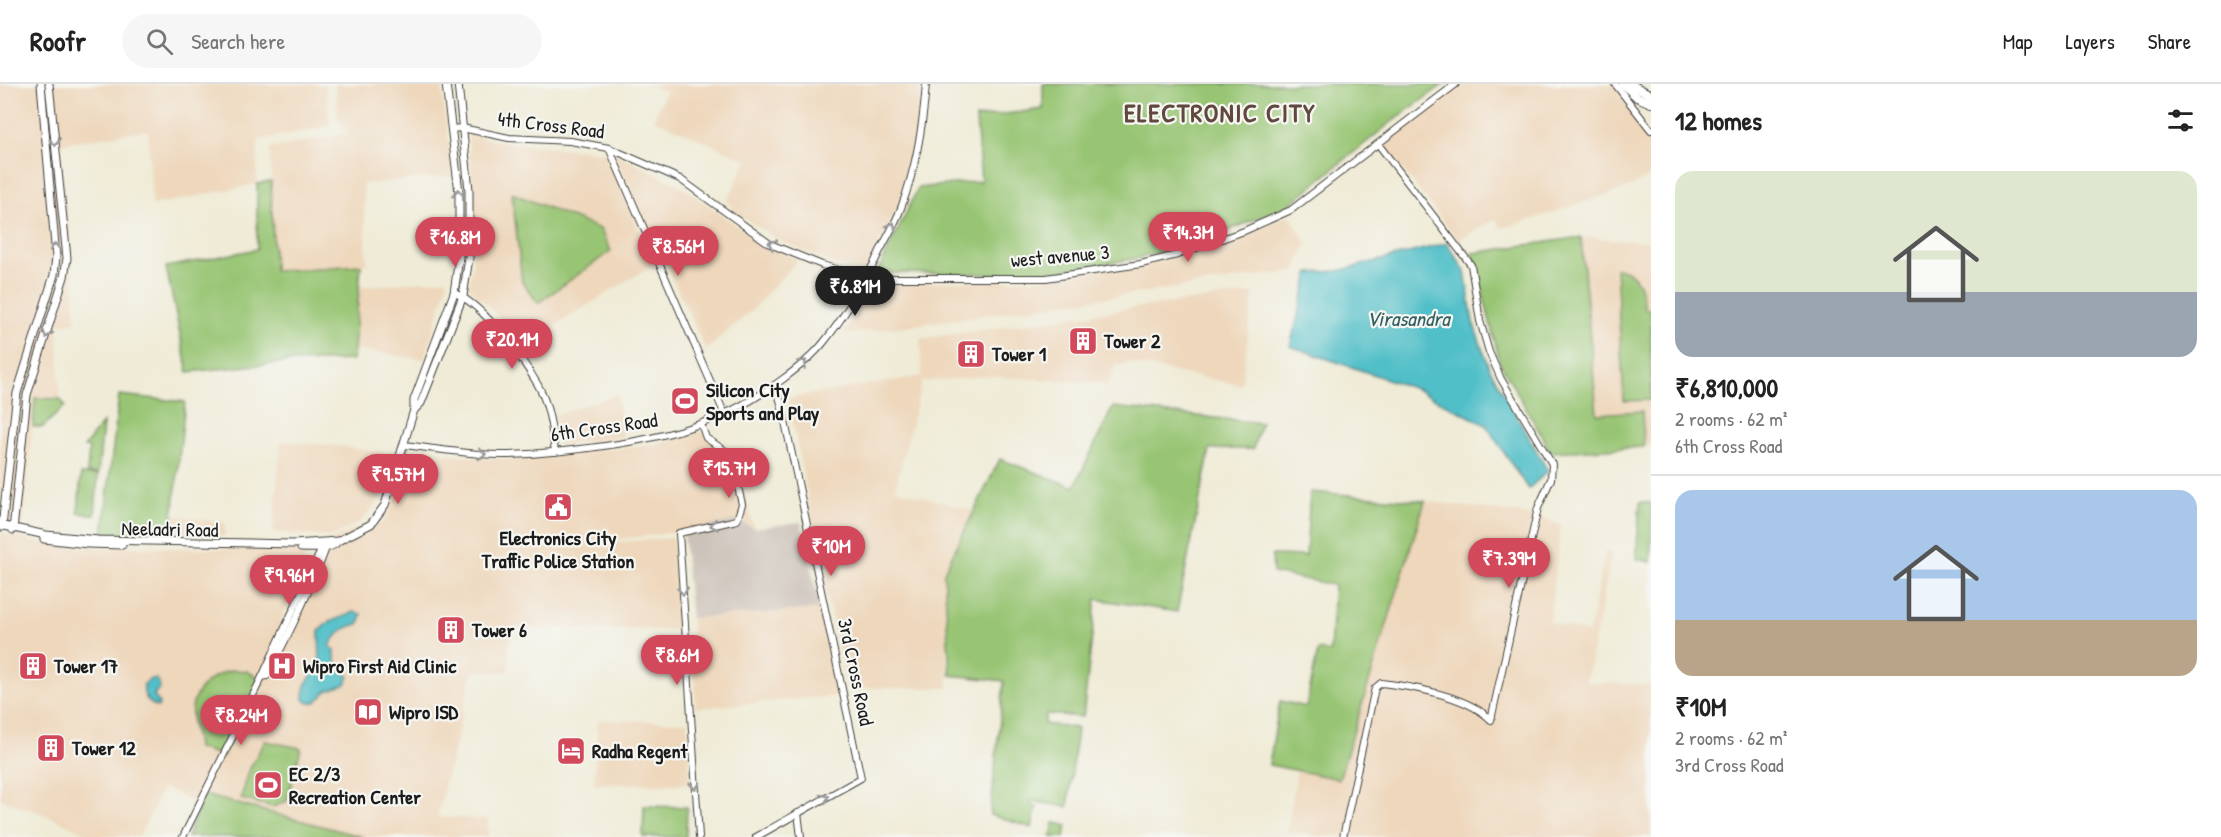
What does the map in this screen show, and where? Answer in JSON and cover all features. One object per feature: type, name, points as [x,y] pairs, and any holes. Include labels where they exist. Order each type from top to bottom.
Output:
[{"type":"highway","points":[[1623,84],[1638,97],[1651,103]]},
{"type":"highway","points":[[1630,84],[1651,95]]},
{"type":"main road","points":[[1,527],[17,393],[54,275],[56,257],[40,84]]},
{"type":"main road","points":[[13,530],[27,395],[64,277],[67,258],[49,84]]},
{"type":"main road","points":[[403,445],[414,410],[414,400],[454,293],[459,257],[459,192],[446,84]]},
{"type":"main road","points":[[414,410],[421,403],[463,296],[469,258],[469,190],[458,84]]},
{"type":"main road","name":"Neeladri Road","points":[[1,527],[46,535],[98,540],[325,545],[371,524],[385,505],[403,445]]},
{"type":"street","name":"6th Cross Road","points":[[403,445],[482,454],[555,452],[619,444],[664,436],[725,415],[775,385],[798,368],[824,343],[866,278],[900,210],[916,160],[924,117],[926,84]]},
{"type":"street","name":"west avenue 3","points":[[866,278],[1046,278],[1141,264],[1177,255],[1244,231],[1291,210],[1456,84]]},
{"type":"street","points":[[1615,84],[1651,130]]},
{"type":"street","name":"4th Cross Road","points":[[451,129],[462,128],[509,138],[570,141],[609,147],[680,179],[770,244],[822,265],[866,278]]},
{"type":"street","points":[[1343,837],[1375,688],[1381,683],[1408,686],[1473,705],[1491,720],[1538,508],[1551,479],[1552,465],[1501,379],[1489,352],[1480,321],[1471,265],[1378,144]]},
{"type":"street","points":[[609,147],[725,415]]},
{"type":"street","points":[[454,293],[463,296],[497,328],[538,386],[550,420],[555,452]]},
{"type":"street","name":"3rd Cross Road","points":[[756,837],[861,778],[782,403],[775,385]]},
{"type":"street","points":[[699,837],[679,533],[737,520],[742,504],[730,454],[706,438],[701,424]]},
{"type":"street","points":[[183,837],[325,545]]},
{"type":"street","points":[[798,813],[801,837]]},
{"type":"shaded area","points":[[0,84],[325,84],[330,126],[258,140],[257,184],[152,205],[148,130],[60,144],[76,322],[58,324],[60,399],[35,399],[23,525],[0,519]]},
{"type":"shaded area","points":[[335,84],[441,84],[453,176],[363,184],[367,264],[338,268],[274,271],[270,149],[347,133],[339,121]]},
{"type":"shaded area","points":[[648,84],[921,84],[920,118],[912,160],[897,210],[863,272],[833,263],[783,242],[739,215],[727,201],[747,160],[654,119],[666,91]]},
{"type":"shaded area","points":[[1462,84],[1615,84],[1651,145],[1651,175],[1629,188],[1501,229],[1496,219],[1458,240],[1383,144]]},
{"type":"shaded area","points":[[468,134],[508,143],[605,152],[654,264],[526,343],[469,287],[473,262],[473,197]]},
{"type":"shaded area","points":[[613,152],[684,188],[758,241],[798,260],[752,310],[706,350]]},
{"type":"shaded area","points":[[1289,215],[1307,243],[1295,271],[842,335],[872,284],[1046,279],[1179,257],[1246,234]]},
{"type":"shaded area","points":[[1581,237],[1651,242],[1651,446],[1644,447],[1642,411],[1597,414]]},
{"type":"shaded area","points":[[447,279],[424,359],[354,350],[359,287]]},
{"type":"shaded area","points":[[1254,293],[1241,385],[1130,363],[1115,366],[1109,384],[988,376],[922,382],[895,489],[975,511],[944,572],[948,688],[849,688],[831,615],[788,398],[922,376],[920,339]]},
{"type":"shaded area","points":[[617,394],[623,437],[559,445],[555,415]]},
{"type":"shaded area","points":[[701,431],[734,455],[754,528],[737,520],[683,531],[566,546],[673,538],[680,630],[510,628],[508,672],[473,671],[437,817],[488,819],[488,837],[363,837],[204,795],[199,804],[163,788],[139,837],[95,837],[51,817],[0,799],[0,533],[45,543],[77,546],[308,550],[272,644],[326,543],[359,527],[363,538],[370,530],[384,521],[390,509],[406,449],[492,459],[518,458],[660,444]]},
{"type":"shaded area","points":[[281,441],[340,446],[396,455],[377,503],[362,521],[332,537],[273,532]]},
{"type":"shaded area","points":[[1425,501],[1538,516],[1561,526],[1549,622],[1589,633],[1605,552],[1612,554],[1586,682],[1651,685],[1651,837],[1322,837],[1287,831],[1297,772],[1340,778]]},
{"type":"shaded area","points":[[174,515],[225,523],[225,536],[171,535]]},
{"type":"shaded area","points":[[737,520],[754,528],[801,522],[820,609],[691,618],[683,531]]},
{"type":"shaded area","points":[[820,609],[838,696],[696,708],[691,618]]},
{"type":"shaded area","points":[[598,720],[687,722],[691,784],[594,784]]},
{"type":"green space","points":[[1043,84],[1444,84],[1394,120],[1287,206],[1213,237],[1140,258],[1052,272],[877,273],[918,188],[981,181],[976,118],[1043,109]]},
{"type":"green space","points":[[271,181],[274,271],[361,265],[353,360],[290,362],[188,372],[166,267],[257,249],[257,184]]},
{"type":"green space","points":[[512,193],[600,229],[611,251],[538,303],[522,282]]},
{"type":"green space","points":[[1581,237],[1597,414],[1642,411],[1644,447],[1551,452],[1500,363],[1473,253]]},
{"type":"green space","points":[[1616,268],[1634,277],[1641,288],[1645,309],[1651,309],[1651,400],[1624,401]]},
{"type":"green space","points":[[119,395],[185,402],[171,535],[103,533]]},
{"type":"green space","points":[[35,398],[60,399],[65,406],[43,427],[33,427]]},
{"type":"green space","points":[[1113,407],[1261,423],[1253,449],[1210,449],[1177,612],[1096,599],[1083,717],[1046,714],[1044,724],[1077,728],[1068,807],[1031,801],[1031,805],[1037,806],[1032,828],[990,815],[1004,681],[950,675],[944,572],[1000,459],[1074,487]]},
{"type":"green space","points":[[103,423],[98,474],[87,473],[89,448],[84,447]]},
{"type":"green space","points":[[81,474],[98,475],[95,515],[78,513]]},
{"type":"green space","points":[[1310,492],[1425,501],[1339,779],[1269,765],[1280,701],[1306,707],[1318,650],[1330,652],[1334,585],[1273,573],[1272,555],[1306,556]]},
{"type":"green space","points":[[1640,502],[1651,503],[1651,562],[1636,559]]},
{"type":"green space","points":[[233,670],[247,671],[261,679],[223,756],[197,748],[192,710],[202,687],[216,676]]},
{"type":"green space","name":"EC 2/3 Recreation Center","points":[[265,741],[301,748],[287,801],[273,807],[241,799],[249,770]]},
{"type":"green space","points":[[204,795],[363,837],[187,837]]},
{"type":"green space","points":[[644,806],[687,807],[686,837],[643,837]]},
{"type":"green space","points":[[1054,823],[1067,825],[1065,837],[1051,837]]},
{"type":"water","name":"Virasandra","points":[[1447,243],[1465,271],[1473,322],[1489,367],[1548,471],[1528,489],[1486,425],[1416,389],[1290,346],[1309,273],[1338,271]]},
{"type":"water","points":[[354,612],[362,614],[359,624],[342,631],[330,646],[335,650],[338,665],[349,676],[346,684],[327,691],[316,702],[308,703],[304,699],[305,685],[320,664],[319,632],[330,622]]},
{"type":"water","points":[[151,679],[157,679],[160,688],[154,694],[159,702],[158,707],[148,701],[144,692],[144,684]]},
{"type":"place","name":"Tower 2","points":[[1083,341]]},
{"type":"place","name":"Tower 1","points":[[971,354]]},
{"type":"place","name":"Silicon City Sports and Play","points":[[685,401]]},
{"type":"place","name":"Electronics City Traffic Police Station","points":[[558,507]]},
{"type":"place","name":"Tower 6","points":[[451,630]]},
{"type":"place","name":"Tower 17","points":[[33,666]]},
{"type":"place","name":"Wipro First Aid Clinic","points":[[282,666]]},
{"type":"place","name":"Wipro ISD","points":[[368,712]]},
{"type":"place","name":"Tower 12","points":[[51,748]]},
{"type":"place","name":"Radha Regent","points":[[571,751]]},
{"type":"place","name":"EC 2/3 Recreation Center","points":[[268,785]]},
{"type":"district","name":"ELECTRONIC CITY","points":[[1220,113]]}]
